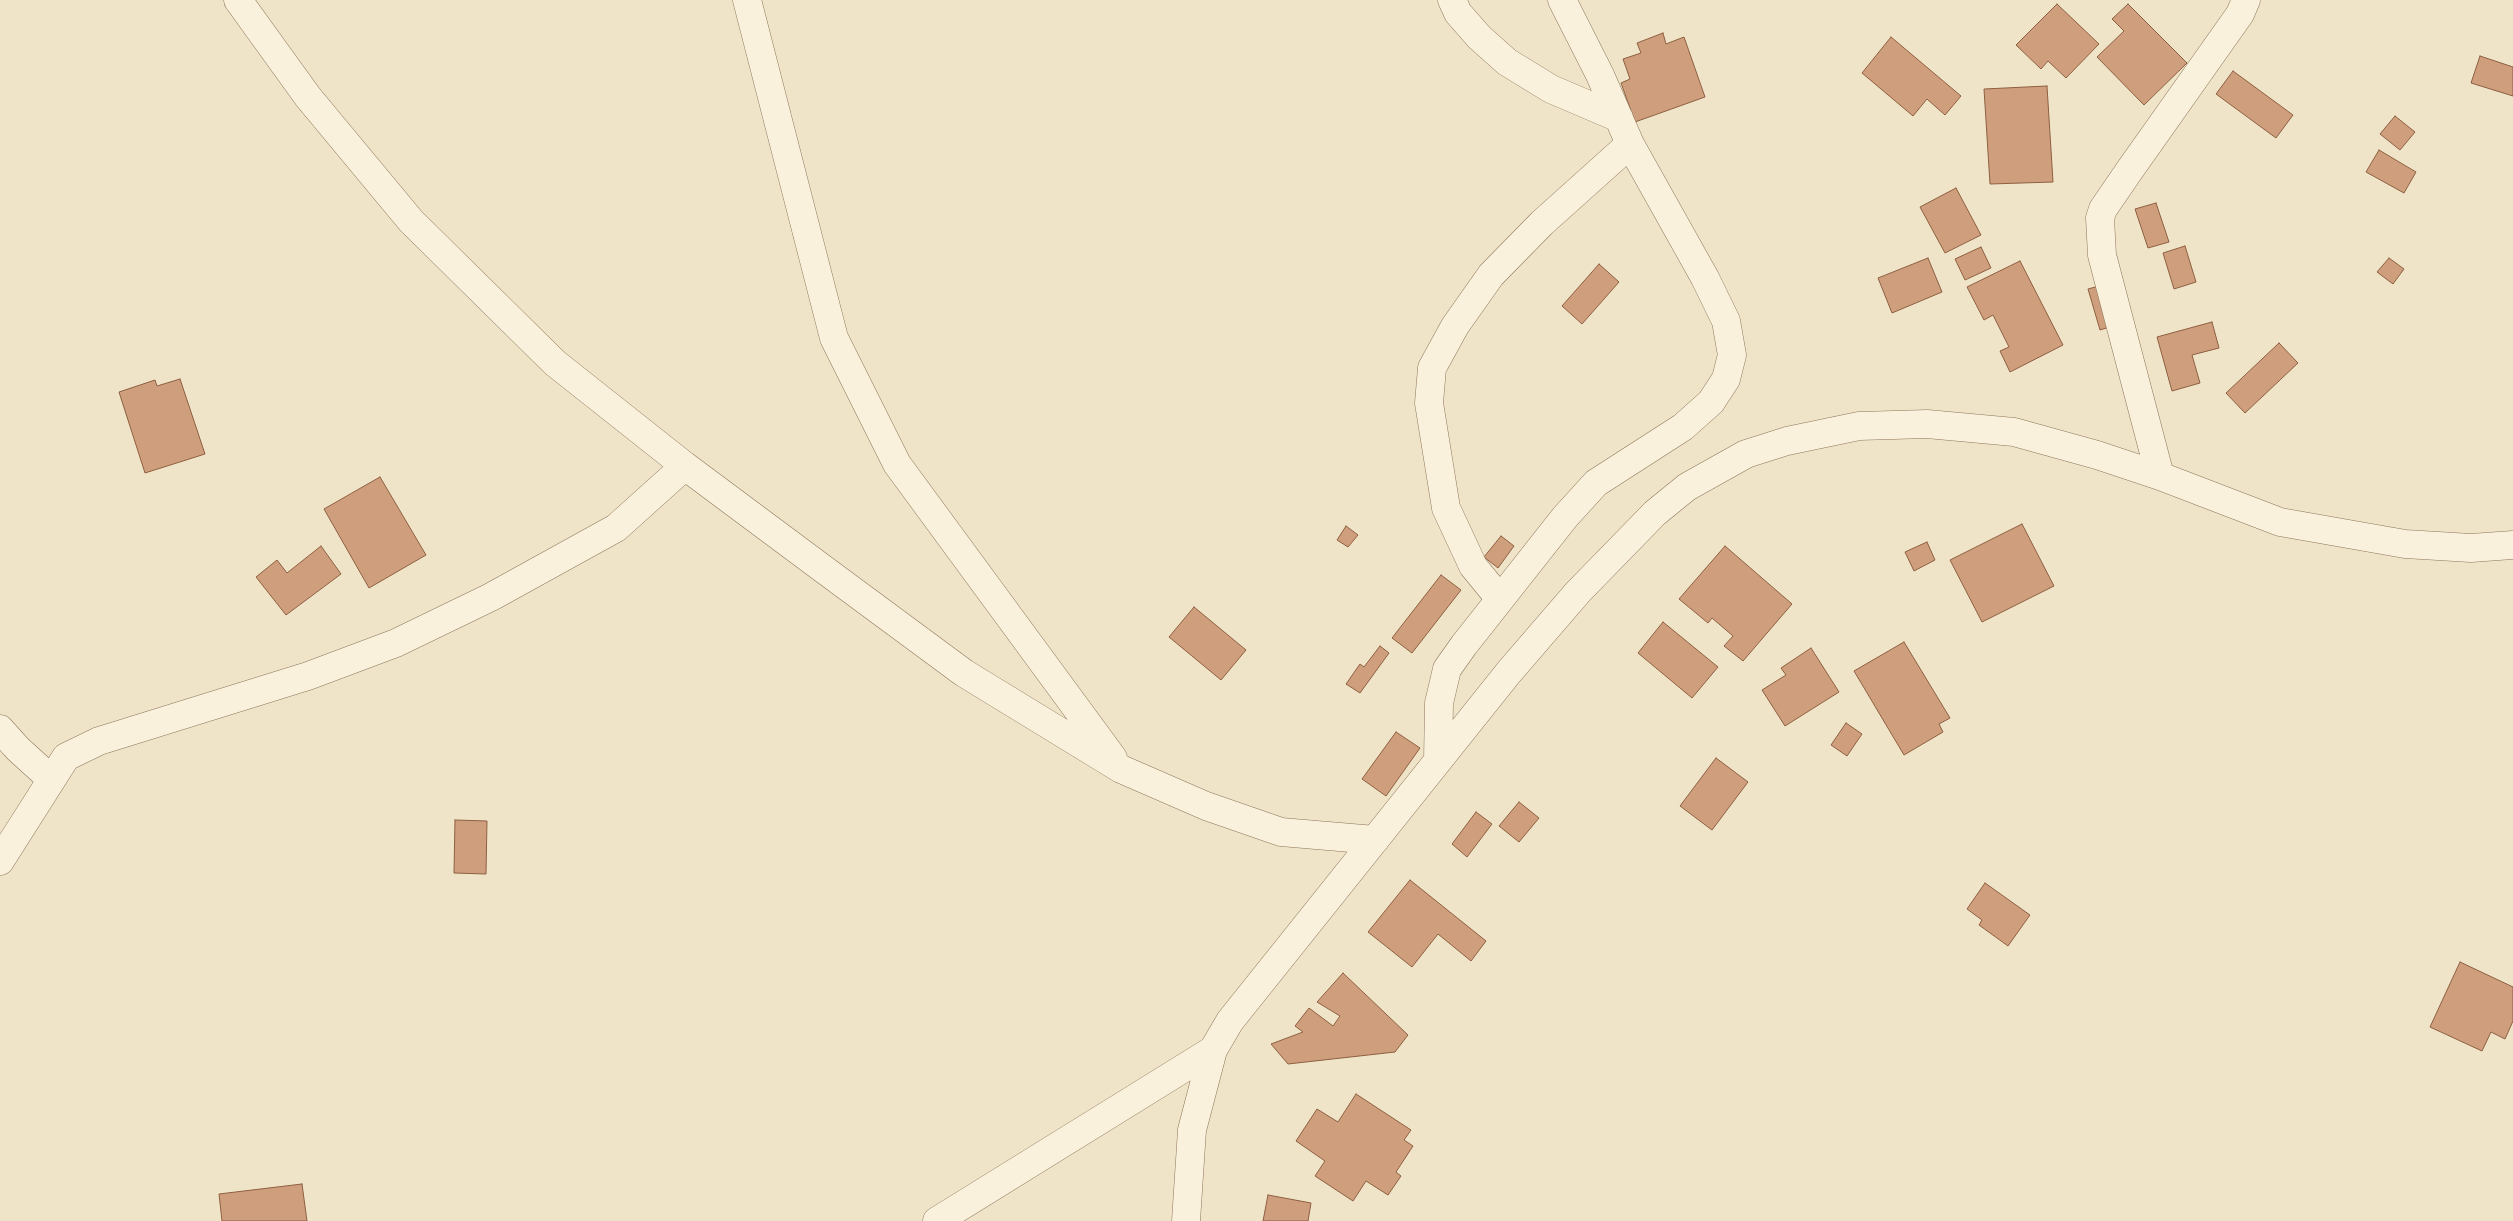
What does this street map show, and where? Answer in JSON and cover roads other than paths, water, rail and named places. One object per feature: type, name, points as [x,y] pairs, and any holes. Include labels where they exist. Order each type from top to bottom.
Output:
[{"type":"street","points":[[238,0],[308,97],[411,221],[556,363],[686,466],[964,673],[1121,769],[1206,806],[1282,832],[1375,840]]},
{"type":"street","points":[[747,0],[834,338],[897,464],[1121,769]]},
{"type":"street","points":[[1452,0],[1458,13],[1479,37],[1506,62],[1551,89],[1619,118]]},
{"type":"street","points":[[1438,761],[1439,703],[1447,670],[1564,517],[1596,483],[1683,428],[1711,402],[1726,379],[1732,354],[1726,321],[1705,278],[1630,144],[1562,0]]},
{"type":"street","points":[[2160,476],[2102,255],[2100,218],[2103,209],[2129,171],[2240,14],[2246,0]]},
{"type":"street","points":[[1500,599],[1473,566],[1446,508],[1429,403],[1432,368],[1455,326],[1491,275],[1542,223],[1630,144]]},
{"type":"street","points":[[1186,1221],[1192,1130],[1212,1050],[1230,1021],[1509,672],[1578,592],[1655,514],[1687,487],[1746,454],[1788,441],[1859,426],[1927,424],[2014,432],[2097,455],[2160,476],[2280,522],[2405,544],[2471,548],[2513,545]]},
{"type":"street","points":[[0,861],[66,757],[99,741],[325,670],[396,643],[491,597],[616,528],[686,466]]},
{"type":"street","points":[[0,729],[9,756],[51,779]]},
{"type":"street","points":[[937,1221],[1212,1050]]}]
